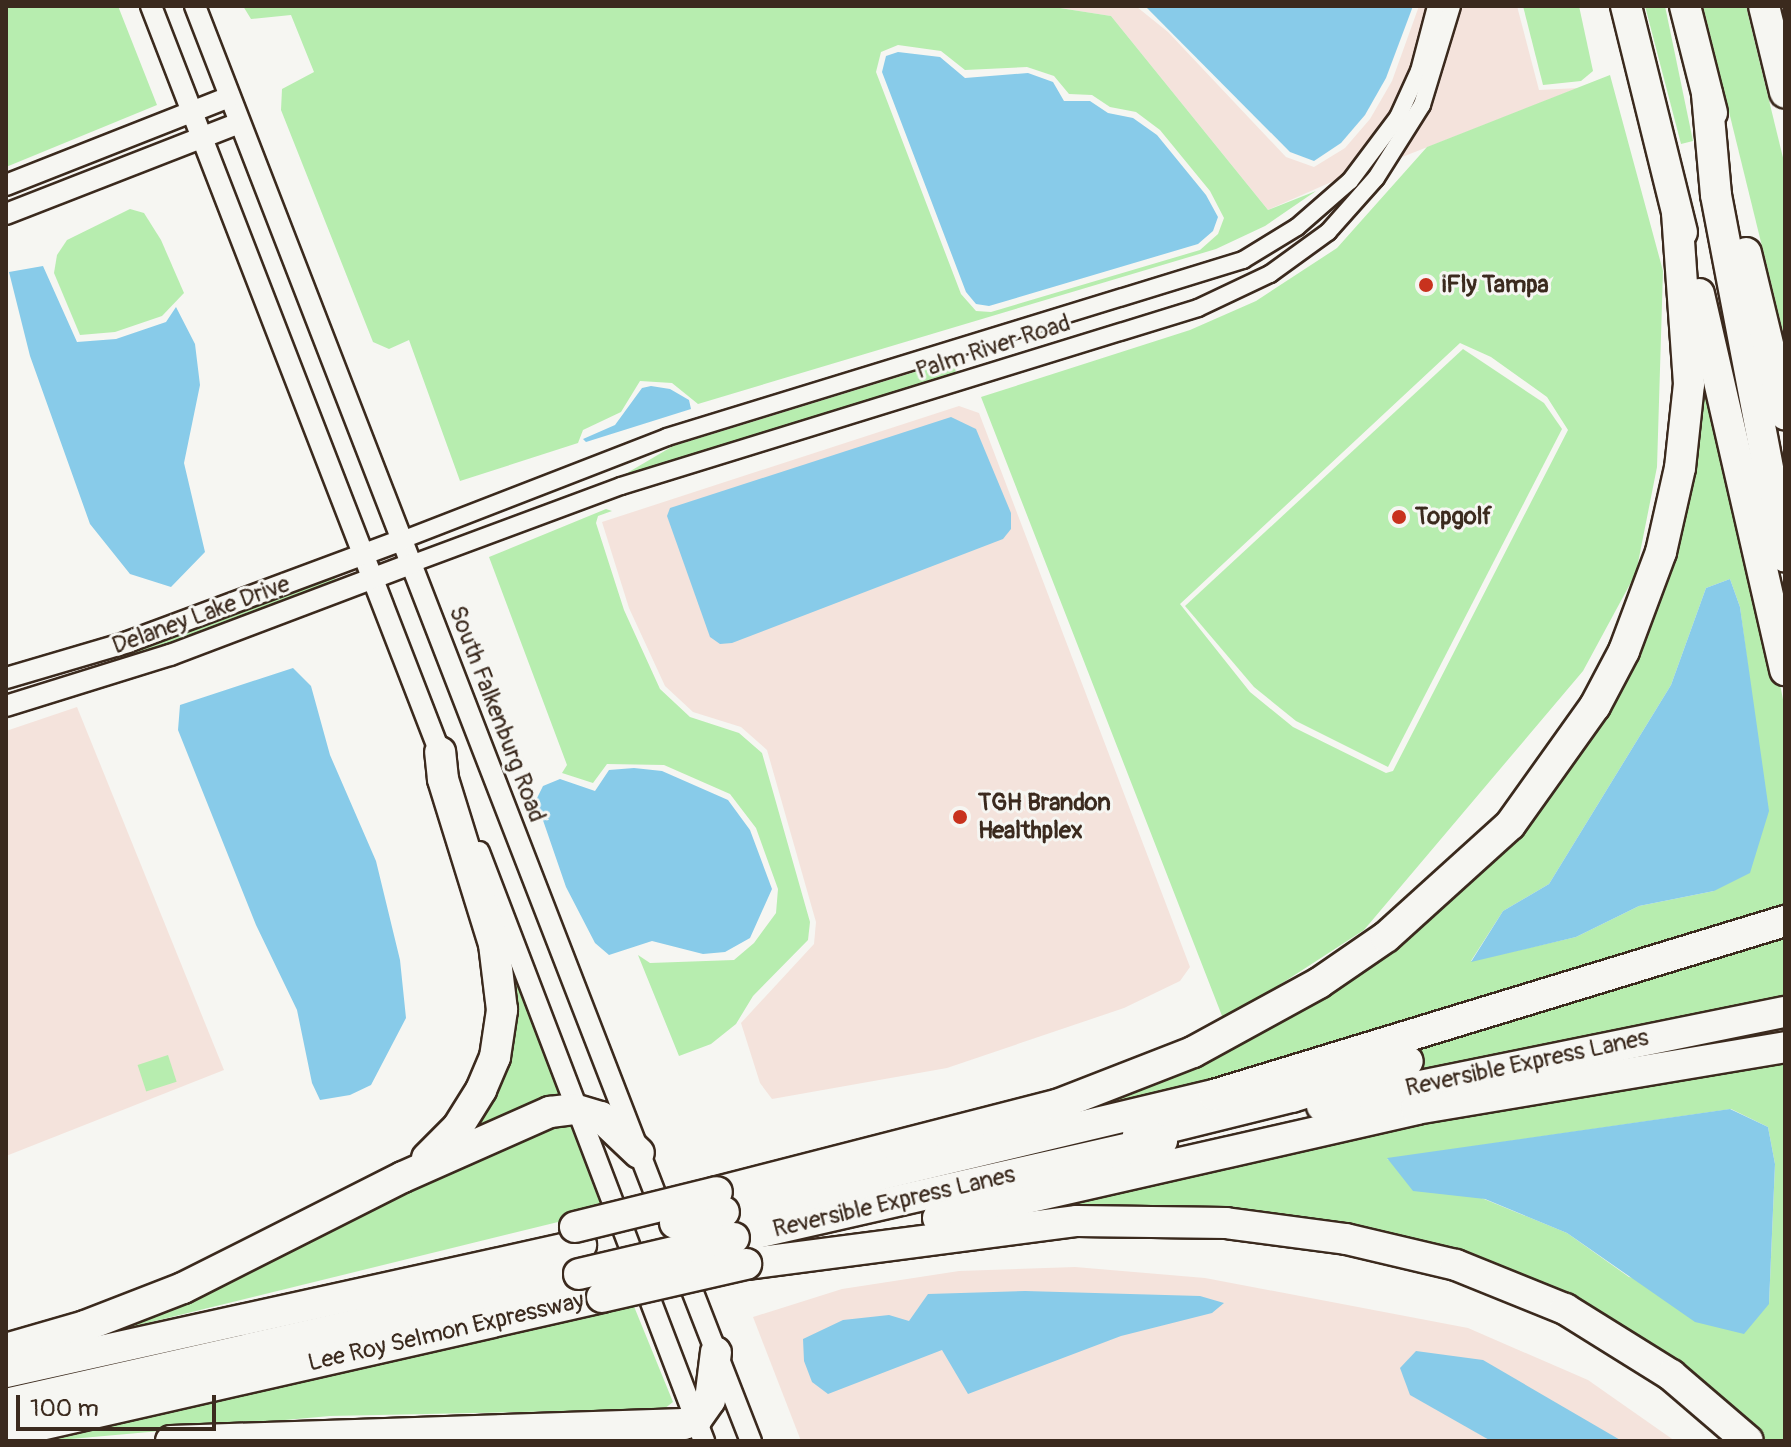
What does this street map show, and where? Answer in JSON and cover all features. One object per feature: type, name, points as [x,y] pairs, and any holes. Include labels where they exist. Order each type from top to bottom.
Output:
[{"type":"highway","points":[[1626,6],[1740,456],[1785,670]]},
{"type":"highway","points":[[1685,6],[1785,414]]},
{"type":"highway","points":[[1764,6],[1785,92]]},
{"type":"highway","points":[[1707,94],[1716,195],[1785,556]]},
{"type":"highway","points":[[730,1227],[1193,1052],[1319,983],[1386,937],[1510,825],[1595,706],[1624,651],[1661,552],[1680,468],[1689,384],[1677,214]]},
{"type":"highway","points":[[403,1177],[442,1144],[470,1110],[490,1072],[501,1026],[498,961],[443,779],[440,752]]},
{"type":"highway","points":[[730,1227],[1214,1095],[1779,923]]},
{"type":"highway","name":"Reversible Express Lanes","points":[[730,1227],[1780,1013]]},
{"type":"highway","points":[[6,1372],[271,1313],[580,1251],[1776,1049]]},
{"type":"highway","points":[[6,1349],[161,1297],[403,1177],[543,1114],[580,1109],[609,1123],[639,1153]]},
{"type":"highway","points":[[730,1227],[986,1229],[1077,1221],[1226,1223],[1346,1239],[1456,1265],[1565,1309],[1671,1375],[1748,1441]]},
{"type":"highway","name":"Lee Roy Selmon Expressway","points":[[6,1433],[602,1297],[730,1227]]},
{"type":"highway","points":[[6,1404],[405,1315],[580,1251]]},
{"type":"highway","points":[[171,1441],[660,1426],[700,1430],[713,1393],[716,1352]]},
{"type":"street","points":[[151,6],[580,1109],[700,1430]]},
{"type":"street","name":"South Falkenburg Road","points":[[195,6],[751,1441]]},
{"type":"street","name":"Palm River Road","points":[[402,540],[667,437],[1243,260],[1297,227],[1350,181],[1398,117],[1419,71],[1436,6]]},
{"type":"street","name":"Palm River Road","points":[[411,564],[634,482],[1198,308],[1270,274],[1328,232],[1376,178],[1422,105],[1452,6]]},
{"type":"street","points":[[6,185],[191,110],[226,90]]},
{"type":"street","points":[[6,214],[239,123]]},
{"type":"street","points":[[977,344],[988,373]]},
{"type":"street","name":"Delaney Lake Drive","points":[[6,678],[128,642],[402,540]]},
{"type":"street","name":"Delaney Lake Drive","points":[[6,706],[159,659],[411,564]]},
{"type":"shaded area","points":[[1047,6],[1137,7],[1168,32],[1286,157],[1314,167],[1345,148],[1370,119],[1392,81],[1419,6],[1429,6],[1412,68],[1392,113],[1345,176],[1268,210],[1111,16]]},
{"type":"shaded area","points":[[1459,6],[1517,6],[1539,90],[1578,88],[1397,159],[1427,110]]},
{"type":"shaded area","name":"TGH Brandon Healthplex","points":[[959,406],[979,413],[1190,967],[1180,981],[1124,1008],[947,1068],[772,1099],[760,1083],[741,1023],[814,944],[816,922],[767,750],[741,727],[693,712],[665,686],[629,608],[602,522]]},
{"type":"shaded area","points":[[77,707],[224,1070],[6,1156],[6,731]]},
{"type":"shaded area","points":[[1075,1267],[1205,1278],[1468,1328],[1588,1380],[1675,1441],[801,1441],[753,1317],[842,1289],[959,1271]]},
{"type":"green space","points":[[6,6],[118,6],[157,105],[6,167]]},
{"type":"green space","points":[[243,6],[1047,6],[1111,16],[1268,210],[1316,191],[1265,226],[1216,249],[698,404],[672,383],[640,381],[621,412],[583,430],[578,443],[460,481],[409,340],[389,349],[373,342],[281,110],[282,89],[314,72],[291,15],[251,19]],"holes":[[[898,45],[941,51],[965,70],[1027,67],[1054,76],[1069,94],[1092,95],[1110,107],[1136,112],[1160,130],[1210,191],[1224,218],[1218,234],[1200,250],[991,312],[976,311],[961,294],[876,72],[881,52]]]},
{"type":"green space","points":[[1523,6],[1579,6],[1593,71],[1581,81],[1543,85]]},
{"type":"green space","points":[[1645,6],[1665,6],[1693,141],[1681,144]]},
{"type":"green space","points":[[1703,6],[1746,6],[1785,166],[1785,340]]},
{"type":"green space","points":[[1610,75],[1663,271],[1657,467],[1636,573],[1583,671],[1364,930],[1224,1021],[981,397],[1190,330],[1256,301],[1337,248],[1427,147]],"holes":[[[1460,343],[1491,357],[1547,397],[1568,430],[1393,771],[1386,773],[1293,727],[1250,692],[1180,604]]]},
{"type":"green space","points":[[130,209],[144,213],[161,240],[184,293],[162,316],[115,332],[80,335],[54,273],[57,255],[67,240]]},
{"type":"green space","points":[[1694,330],[1764,601],[1785,710],[1785,905],[1092,1115],[1070,1107],[1444,897],[1630,650]],"holes":[[[1730,579],[1740,607],[1761,767],[1714,891],[1639,906],[1576,937],[1471,961],[1503,911],[1549,884],[1671,685],[1706,588]]]},
{"type":"green space","name":"Topgolf","points":[[1463,349],[1544,403],[1562,429],[1388,767],[1296,721],[1254,687],[1185,606]]},
{"type":"green space","points":[[944,363],[955,366],[956,375],[622,476],[673,446]]},
{"type":"green space","points":[[606,509],[612,511],[598,516],[596,523],[624,610],[660,689],[690,717],[739,733],[762,753],[810,922],[808,940],[753,996],[736,1024],[711,1044],[679,1056],[638,955],[650,963],[734,960],[754,943],[776,913],[778,889],[756,828],[730,794],[664,765],[607,764],[593,783],[562,773],[567,765],[489,557]]},
{"type":"green space","points":[[336,574],[335,583],[168,647],[98,668],[129,650]]},
{"type":"green space","points":[[1785,933],[1785,998],[1362,1082],[1347,1068]]},
{"type":"green space","points":[[501,942],[560,1096],[458,1136],[470,1123]]},
{"type":"green space","points":[[168,1055],[177,1082],[146,1092],[138,1065]]},
{"type":"green space","points":[[1785,1057],[1785,1441],[1763,1441],[1493,1266],[1029,1211],[1358,1133]],"holes":[[[1731,1109],[1768,1127],[1775,1164],[1769,1304],[1629,1277],[1567,1233],[1387,1159]]]},
{"type":"green space","points":[[567,1116],[603,1211],[74,1341]]},
{"type":"green space","points":[[633,1304],[673,1402],[664,1409],[330,1416],[48,1441]]},
{"type":"water","points":[[1145,6],[1413,6],[1386,78],[1365,115],[1341,143],[1314,161],[1290,152]]},
{"type":"water","points":[[898,52],[940,57],[965,78],[1028,73],[1053,82],[1064,101],[1090,101],[1108,113],[1133,118],[1157,135],[1206,195],[1218,217],[1213,231],[1198,244],[989,306],[976,304],[966,292],[882,72],[886,56]]},
{"type":"water","points":[[43,266],[77,342],[116,339],[166,322],[176,307],[195,344],[200,385],[184,463],[205,552],[171,587],[130,574],[90,524],[30,356],[9,272]]},
{"type":"water","points":[[642,388],[670,389],[689,400],[691,409],[586,442],[583,439],[615,425]]},
{"type":"water","points":[[951,417],[976,429],[1011,513],[1011,529],[1003,539],[732,643],[720,644],[710,637],[667,516],[670,508]]},
{"type":"water","points":[[1730,579],[1740,607],[1769,811],[1750,873],[1714,891],[1639,906],[1576,937],[1471,962],[1503,911],[1549,884],[1671,685],[1706,588]]},
{"type":"water","points":[[293,668],[311,686],[330,755],[376,861],[400,960],[406,1018],[371,1085],[350,1095],[320,1100],[312,1083],[297,1010],[256,925],[178,730],[180,705]]},
{"type":"water","points":[[634,768],[662,771],[728,800],[750,830],[772,889],[750,938],[725,952],[703,954],[652,941],[609,955],[595,943],[566,887],[536,800],[543,786],[560,779],[595,791],[609,770]]},
{"type":"water","points":[[1730,1109],[1768,1127],[1775,1164],[1769,1304],[1744,1334],[1695,1322],[1567,1233],[1485,1199],[1413,1191],[1387,1158]]},
{"type":"water","points":[[1025,1291],[1200,1296],[1224,1303],[1212,1313],[1121,1336],[968,1394],[942,1350],[828,1394],[812,1382],[804,1361],[803,1339],[843,1320],[889,1315],[909,1321],[928,1294]]},
{"type":"water","points":[[1416,1351],[1483,1360],[1622,1441],[1491,1441],[1410,1395],[1400,1368]]},
{"type":"place","name":"iFly Tampa","points":[[1426,285]]},
{"type":"place","name":"Topgolf","points":[[1399,517]]},
{"type":"place","name":"TGH Brandon Healthplex","points":[[960,817]]}]
